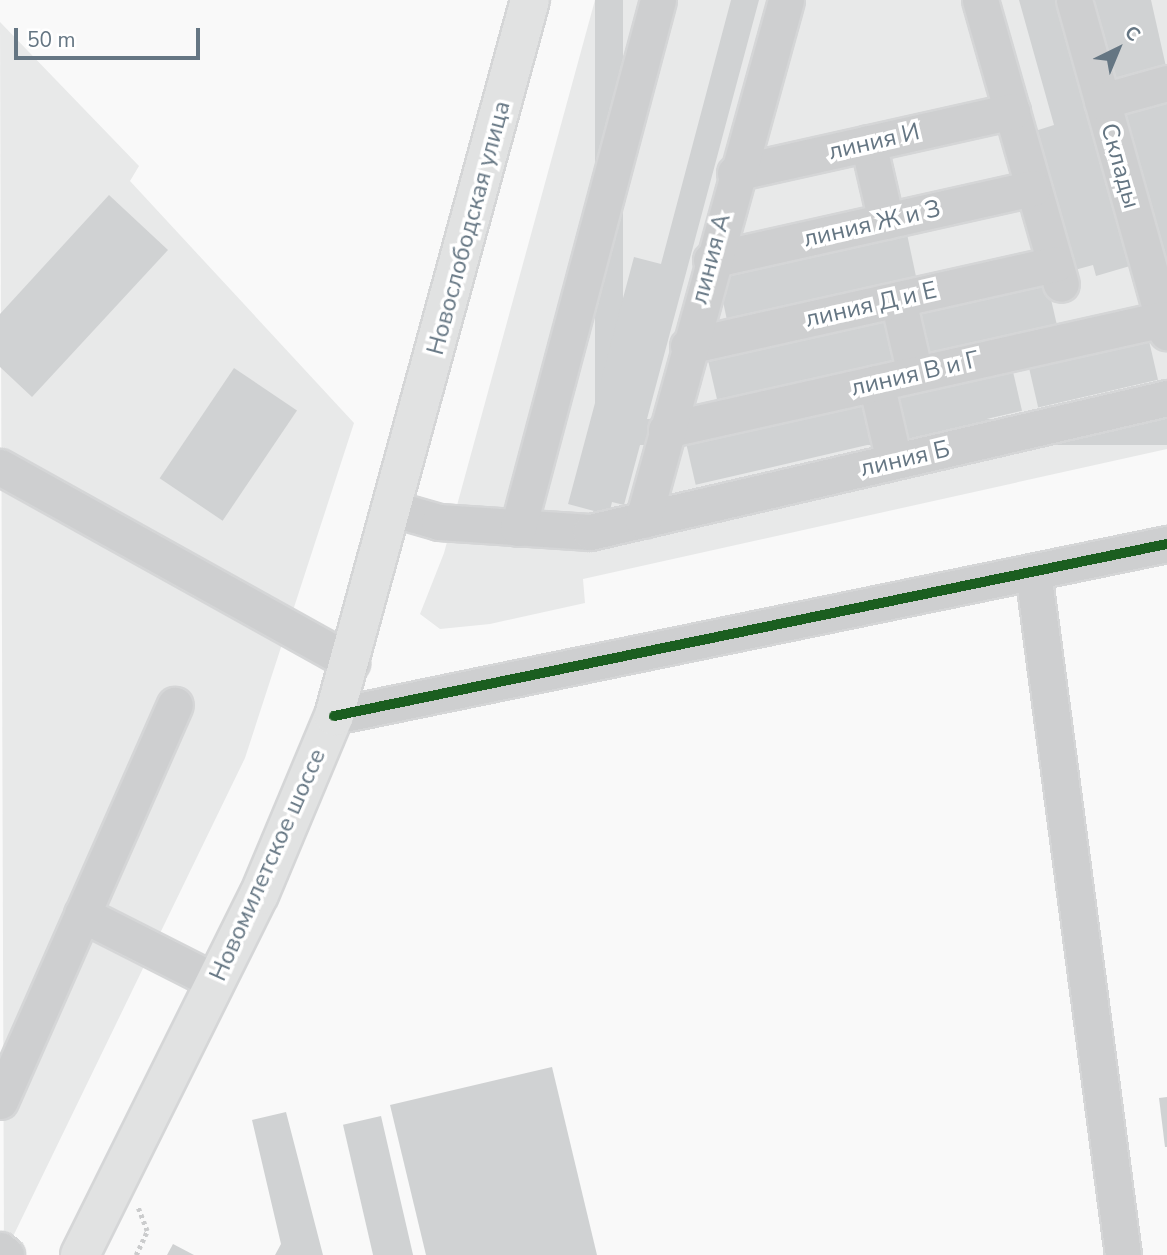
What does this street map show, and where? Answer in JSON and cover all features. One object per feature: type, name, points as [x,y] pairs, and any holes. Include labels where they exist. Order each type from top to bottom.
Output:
[{"type":"main road","name":"Новослободская улица","points":[[408,457],[530,0]]},
{"type":"main road","name":"Новомилетское шоссе","points":[[91,1251],[216,982],[334,716],[408,457]]},
{"type":"street","points":[[519,528],[659,0]]},
{"type":"street","name":"линия А","points":[[643,520],[711,260],[786,0]]},
{"type":"street","points":[[980,0],[1033,188]]},
{"type":"street","name":"Склады","points":[[1074,0],[1165,325]]},
{"type":"street","points":[[1102,101],[1167,83]]},
{"type":"street","name":"линия И","points":[[735,173],[1012,111]]},
{"type":"street","points":[[868,143],[886,221]]},
{"type":"street","name":"линия Ж и З","points":[[711,260],[1033,188]]},
{"type":"street","name":"линия Д и Е","points":[[688,346],[898,300],[1058,274],[1033,188]]},
{"type":"street","points":[[898,300],[915,374]]},
{"type":"street","name":"линия В и Г","points":[[666,430],[915,374],[1165,325]]},
{"type":"street","points":[[876,383],[894,461]]},
{"type":"street","name":"линия Б","points":[[394,509],[439,522],[590,532],[1167,398]]},
{"type":"street","points":[[0,467],[351,662]]},
{"type":"street","points":[[334,716],[1167,544]]},
{"type":"street","points":[[1033,572],[1122,1255]]},
{"type":"street","points":[[0,1101],[175,705]]},
{"type":"street","points":[[82,914],[216,982]]},
{"type":"street","points":[[0,1250],[6,1255]]},
{"type":"shaded area","points":[[595,0],[1167,0],[1167,449],[583,579],[585,603],[490,624],[440,629],[420,614],[444,553]]},
{"type":"shaded area","points":[[0,22],[139,166],[130,181],[354,423],[245,758],[4,1255]]},
{"type":"building","points":[[595,0],[623,0],[623,490],[595,490]]},
{"type":"building","points":[[731,0],[759,0],[624,505],[612,502],[609,515],[568,504],[634,257],[661,264]]},
{"type":"building","points":[[1019,0],[1055,0],[1130,266],[1096,276],[1093,265],[1071,271],[1032,132],[1054,125]]},
{"type":"building","points":[[1086,0],[1151,0],[1167,71],[1111,87]]},
{"type":"building","points":[[1167,94],[1167,284],[1116,108]]},
{"type":"building","points":[[109,195],[168,250],[32,397],[0,367],[0,314]]},
{"type":"building","points":[[907,234],[917,280],[727,320],[717,274]]},
{"type":"building","points":[[1047,282],[1057,326],[926,356],[915,312]]},
{"type":"building","points":[[884,318],[894,363],[718,404],[708,359]]},
{"type":"building","points":[[1147,332],[1158,380],[1038,407],[1027,360]]},
{"type":"building","points":[[1011,363],[1022,411],[901,439],[890,391]]},
{"type":"building","points":[[234,368],[297,410],[223,521],[160,478]]},
{"type":"building","points":[[867,400],[877,443],[696,485],[686,442]]},
{"type":"building","points":[[603,419],[1167,419],[1167,445],[603,445]]},
{"type":"building","points":[[552,1067],[597,1255],[426,1255],[390,1105]]},
{"type":"building","points":[[1167,1097],[1167,1147],[1165,1147],[1159,1098]]},
{"type":"building","points":[[286,1112],[323,1255],[275,1255],[281,1244],[252,1120]]},
{"type":"building","points":[[381,1116],[413,1255],[373,1255],[343,1125]]},
{"type":"building","points":[[173,1244],[194,1255],[167,1255]]},
{"type":"cycle path","points":[[334,716],[1167,544]]}]
